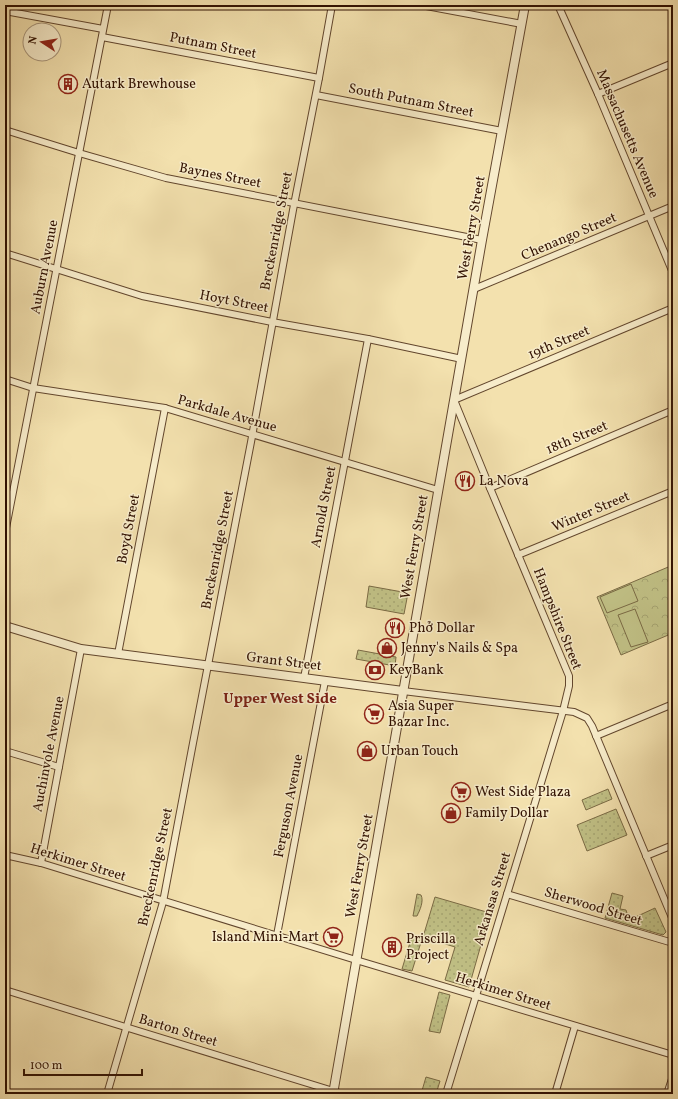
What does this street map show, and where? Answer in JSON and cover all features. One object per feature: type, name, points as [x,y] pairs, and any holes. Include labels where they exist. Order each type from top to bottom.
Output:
[{"type":"street","name":"Auburn Avenue","points":[[5,534],[108,5]]},
{"type":"street","name":"Breckenridge Street","points":[[107,1094],[163,902],[332,5]]},
{"type":"street","points":[[421,5],[522,24]]},
{"type":"street","name":"West Ferry Street","points":[[333,1092],[482,240],[525,5]]},
{"type":"street","name":"Massachusetts Avenue","points":[[558,5],[598,94],[673,273]]},
{"type":"street","points":[[5,11],[103,29]]},
{"type":"street","name":"Putnam Street","points":[[102,37],[319,78]]},
{"type":"street","points":[[598,94],[673,63]]},
{"type":"street","name":"South Putnam Street","points":[[316,95],[502,131]]},
{"type":"street","name":"Baynes Street","points":[[5,130],[166,178],[482,240]]},
{"type":"street","name":"Chenango Street","points":[[474,289],[673,206]]},
{"type":"street","name":"Hoyt Street","points":[[5,253],[142,296],[272,322],[368,339],[462,359]]},
{"type":"street","name":"19th Street","points":[[454,400],[673,308]]},
{"type":"street","name":"Arnold Street","points":[[304,678],[368,339]]},
{"type":"street","name":"Parkdale Avenue","points":[[5,379],[33,388],[165,408],[438,490]]},
{"type":"street","name":"Hampshire Street","points":[[454,400],[569,676],[569,686],[563,711]]},
{"type":"street","name":"Boyd Street","points":[[118,654],[165,408]]},
{"type":"street","name":"18th Street","points":[[490,488],[673,410]]},
{"type":"street","name":"Winter Street","points":[[518,555],[673,491]]},
{"type":"street","name":"Grant Street","points":[[5,626],[81,649],[563,711]]},
{"type":"street","name":"Auchinvole Avenue","points":[[41,863],[81,649]]},
{"type":"street","name":"Ferguson Avenue","points":[[277,935],[325,681]]},
{"type":"street","points":[[596,736],[673,704]]},
{"type":"street","points":[[563,711],[574,712],[587,718],[592,726],[673,920]]},
{"type":"street","name":"Arkansas Street","points":[[446,1094],[563,711]]},
{"type":"street","points":[[5,751],[59,768]]},
{"type":"street","points":[[646,856],[673,845]]},
{"type":"street","name":"Herkimer Street","points":[[5,855],[41,863],[163,902],[673,1055]]},
{"type":"street","name":"Sherwood Street","points":[[507,894],[673,943]]},
{"type":"street","name":"Barton Street","points":[[5,990],[343,1094]]},
{"type":"street","points":[[555,1094],[576,1026]]},
{"type":"street","points":[[667,1094],[673,1076]]},
{"type":"green space","points":[[673,565],[673,633],[621,655],[597,597]]},
{"type":"green space","points":[[631,584],[638,601],[607,613],[600,597]]},
{"type":"green space","points":[[369,586],[408,593],[404,614],[366,607]]},
{"type":"green space","points":[[635,609],[648,642],[631,647],[618,615]]},
{"type":"green space","points":[[358,650],[396,657],[395,666],[356,659]]},
{"type":"green space","points":[[608,789],[612,799],[586,810],[582,800]]},
{"type":"green space","points":[[616,809],[627,835],[587,851],[577,825]]},
{"type":"green space","points":[[612,893],[623,896],[620,909],[626,910],[629,920],[655,908],[666,932],[663,935],[605,918]]},
{"type":"green space","points":[[417,894],[421,895],[422,903],[417,916],[413,916]]},
{"type":"green space","points":[[435,897],[490,913],[469,987],[445,980],[455,947],[423,937]]},
{"type":"green space","points":[[412,936],[422,939],[412,971],[402,969]]},
{"type":"green space","points":[[439,992],[450,995],[440,1033],[429,1031]]},
{"type":"green space","points":[[426,1077],[440,1081],[436,1094],[421,1094]]},
{"type":"place","name":"Autark Brewhouse","points":[[68,84]]},
{"type":"place","name":"La Nova","points":[[465,481]]},
{"type":"place","name":"Phở Dollar","points":[[395,628]]},
{"type":"place","name":"Jenny's Nails & Spa","points":[[387,648]]},
{"type":"place","name":"KeyBank","points":[[375,670]]},
{"type":"place","name":"Asia Super Bazar Inc.","points":[[374,714]]},
{"type":"place","name":"Urban Touch","points":[[367,751]]},
{"type":"place","name":"West Side Plaza","points":[[461,792]]},
{"type":"place","name":"Family Dollar","points":[[451,813]]},
{"type":"place","name":"Island Mini-Mart","points":[[333,937]]},
{"type":"place","name":"Priscilla Project","points":[[392,947]]},
{"type":"district","name":"Upper West Side","points":[[280,699]]}]
